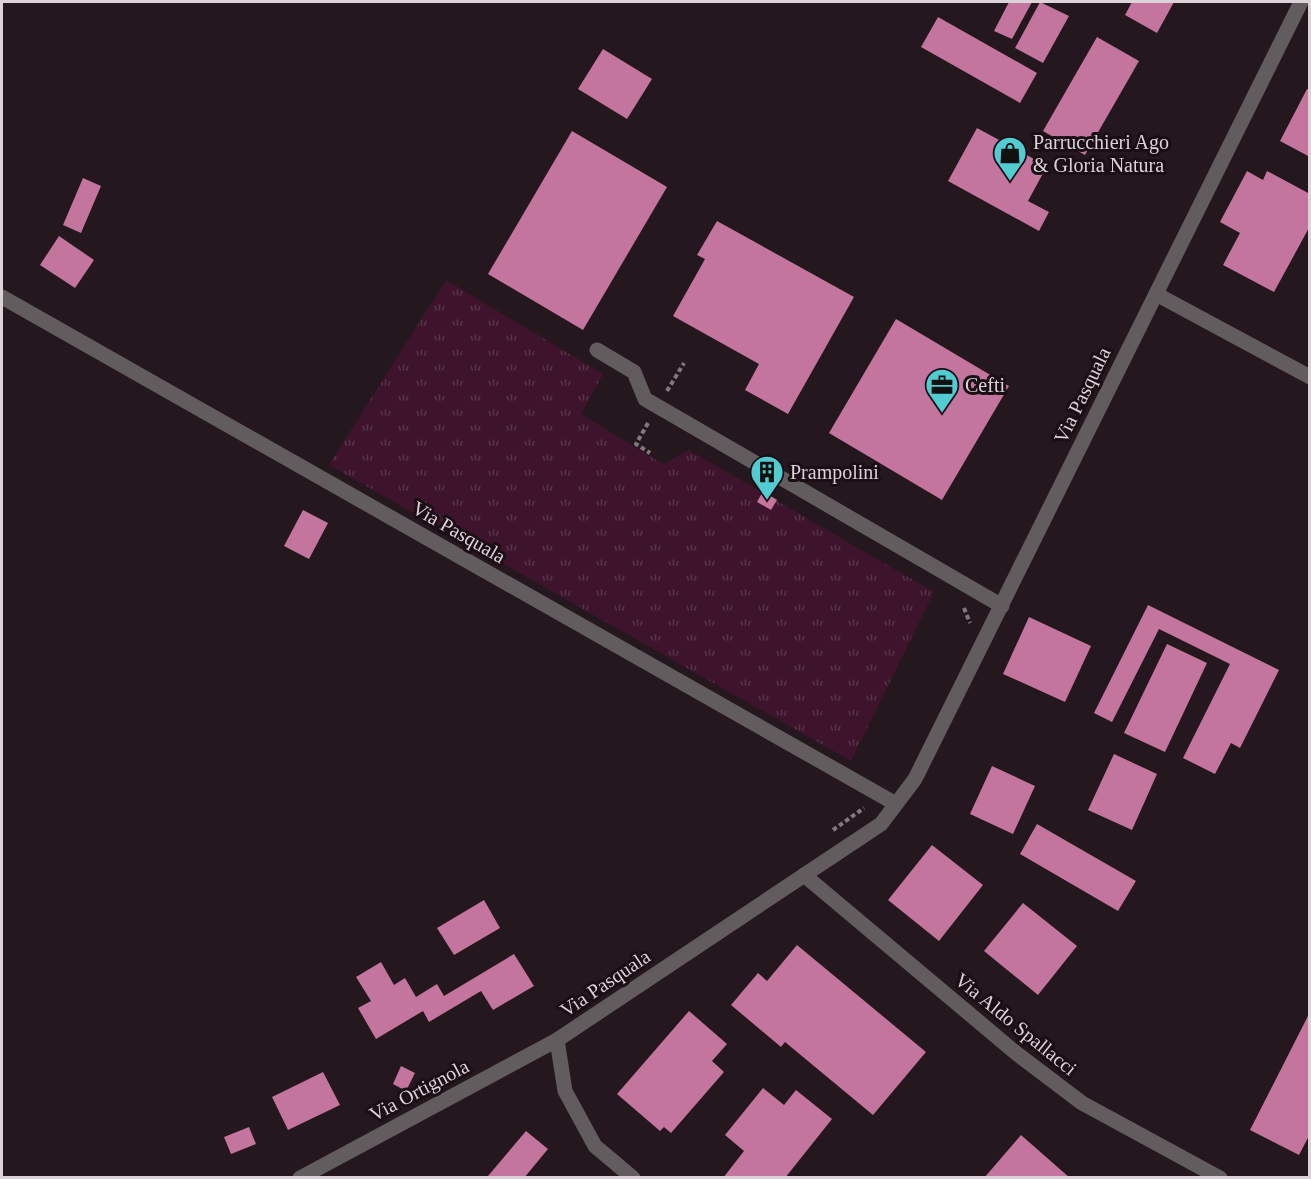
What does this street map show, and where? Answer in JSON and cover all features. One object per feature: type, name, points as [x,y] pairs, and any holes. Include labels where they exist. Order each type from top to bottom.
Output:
[{"type":"street","name":"Via Pasquala","points":[[633,1178],[594,1146],[565,1091],[557,1040],[881,824],[915,779],[1300,2]]},
{"type":"street","points":[[1156,294],[1310,377]]},
{"type":"street","name":"Via Pasquala","points":[[2,297],[896,804]]},
{"type":"street","points":[[597,350],[634,372],[645,399],[1002,606]]},
{"type":"street","name":"Via Aldo Spallacci","points":[[804,876],[1016,1053],[1082,1103],[1220,1178]]},
{"type":"street","name":"Via Ortignola","points":[[300,1178],[557,1040]]},
{"type":"green space","points":[[446,280],[603,374],[581,414],[663,464],[689,450],[934,592],[851,761],[329,465]]},
{"type":"building","points":[[1009,2],[1032,2],[1012,39],[994,31]]},
{"type":"building","points":[[1040,2],[1069,16],[1043,63],[1015,48]]},
{"type":"building","points":[[1132,2],[1174,2],[1157,33],[1125,15]]},
{"type":"building","points":[[938,17],[1037,73],[1020,103],[921,47]]},
{"type":"building","points":[[1097,37],[1139,61],[1085,155],[1043,131]]},
{"type":"building","points":[[603,49],[652,79],[627,119],[578,89]]},
{"type":"building","points":[[1307,89],[1310,90],[1310,157],[1280,141]]},
{"type":"building","points":[[977,128],[1047,166],[1028,201],[1049,212],[1039,231],[948,181]]},
{"type":"building","points":[[572,131],[667,187],[583,330],[488,274]]},
{"type":"building","points":[[1247,171],[1263,180],[1267,171],[1310,194],[1310,226],[1274,292],[1223,265],[1240,233],[1220,222]]},
{"type":"building","points":[[83,178],[101,186],[81,233],[63,225]]},
{"type":"building","points":[[717,221],[854,297],[788,414],[745,390],[759,364],[673,316],[705,259],[697,255]]},
{"type":"building","points":[[59,236],[94,260],[75,288],[40,265]]},
{"type":"building","points":[[896,319],[1009,386],[942,500],[829,433]]},
{"type":"building","name":"Prampolini","points":[[763,491],[777,500],[771,510],[757,502]]},
{"type":"building","points":[[303,510],[328,523],[309,559],[284,546]]},
{"type":"building","points":[[1148,605],[1279,670],[1240,748],[1231,743],[1215,774],[1183,758],[1230,664],[1159,629],[1112,722],[1094,713]]},
{"type":"building","points":[[1029,617],[1091,646],[1065,702],[1003,674]]},
{"type":"building","points":[[1167,644],[1207,663],[1165,752],[1124,733]]},
{"type":"building","points":[[1114,754],[1157,774],[1132,830],[1088,810]]},
{"type":"building","points":[[992,766],[1035,786],[1013,834],[970,814]]},
{"type":"building","points":[[1037,824],[1136,881],[1118,911],[1020,854]]},
{"type":"building","points":[[932,845],[983,885],[939,941],[888,900]]},
{"type":"building","points":[[484,900],[500,928],[454,955],[437,928]]},
{"type":"building","points":[[1023,903],[1077,946],[1038,995],[984,951]]},
{"type":"building","points":[[797,945],[926,1052],[873,1115],[785,1042],[781,1047],[731,1005],[758,973],[767,981]]},
{"type":"building","points":[[514,954],[534,986],[493,1010],[481,991],[429,1022],[423,1011],[376,1039],[358,1008],[371,1001],[356,977],[381,962],[394,985],[405,978],[416,997],[437,984],[444,996]]},
{"type":"building","points":[[689,1011],[727,1044],[712,1061],[724,1072],[671,1133],[664,1127],[660,1131],[617,1094]]},
{"type":"building","points":[[1310,1012],[1310,1134],[1299,1155],[1250,1130]]},
{"type":"building","points":[[401,1066],[415,1073],[406,1091],[393,1084]]},
{"type":"building","points":[[323,1072],[340,1105],[288,1130],[272,1097]]},
{"type":"building","points":[[763,1088],[784,1105],[796,1090],[832,1119],[785,1178],[723,1178],[744,1151],[725,1135]]},
{"type":"building","points":[[249,1127],[256,1144],[231,1154],[224,1137]]},
{"type":"building","points":[[526,1131],[548,1149],[524,1178],[490,1178],[488,1176]]},
{"type":"building","points":[[1021,1135],[1070,1178],[984,1178]]},
{"type":"place","name":"Parrucchieri Ago & Gloria Natura","points":[[1010,182]]},
{"type":"place","name":"Cefti","points":[[942,414]]},
{"type":"place","name":"Prampolini","points":[[767,501]]}]
